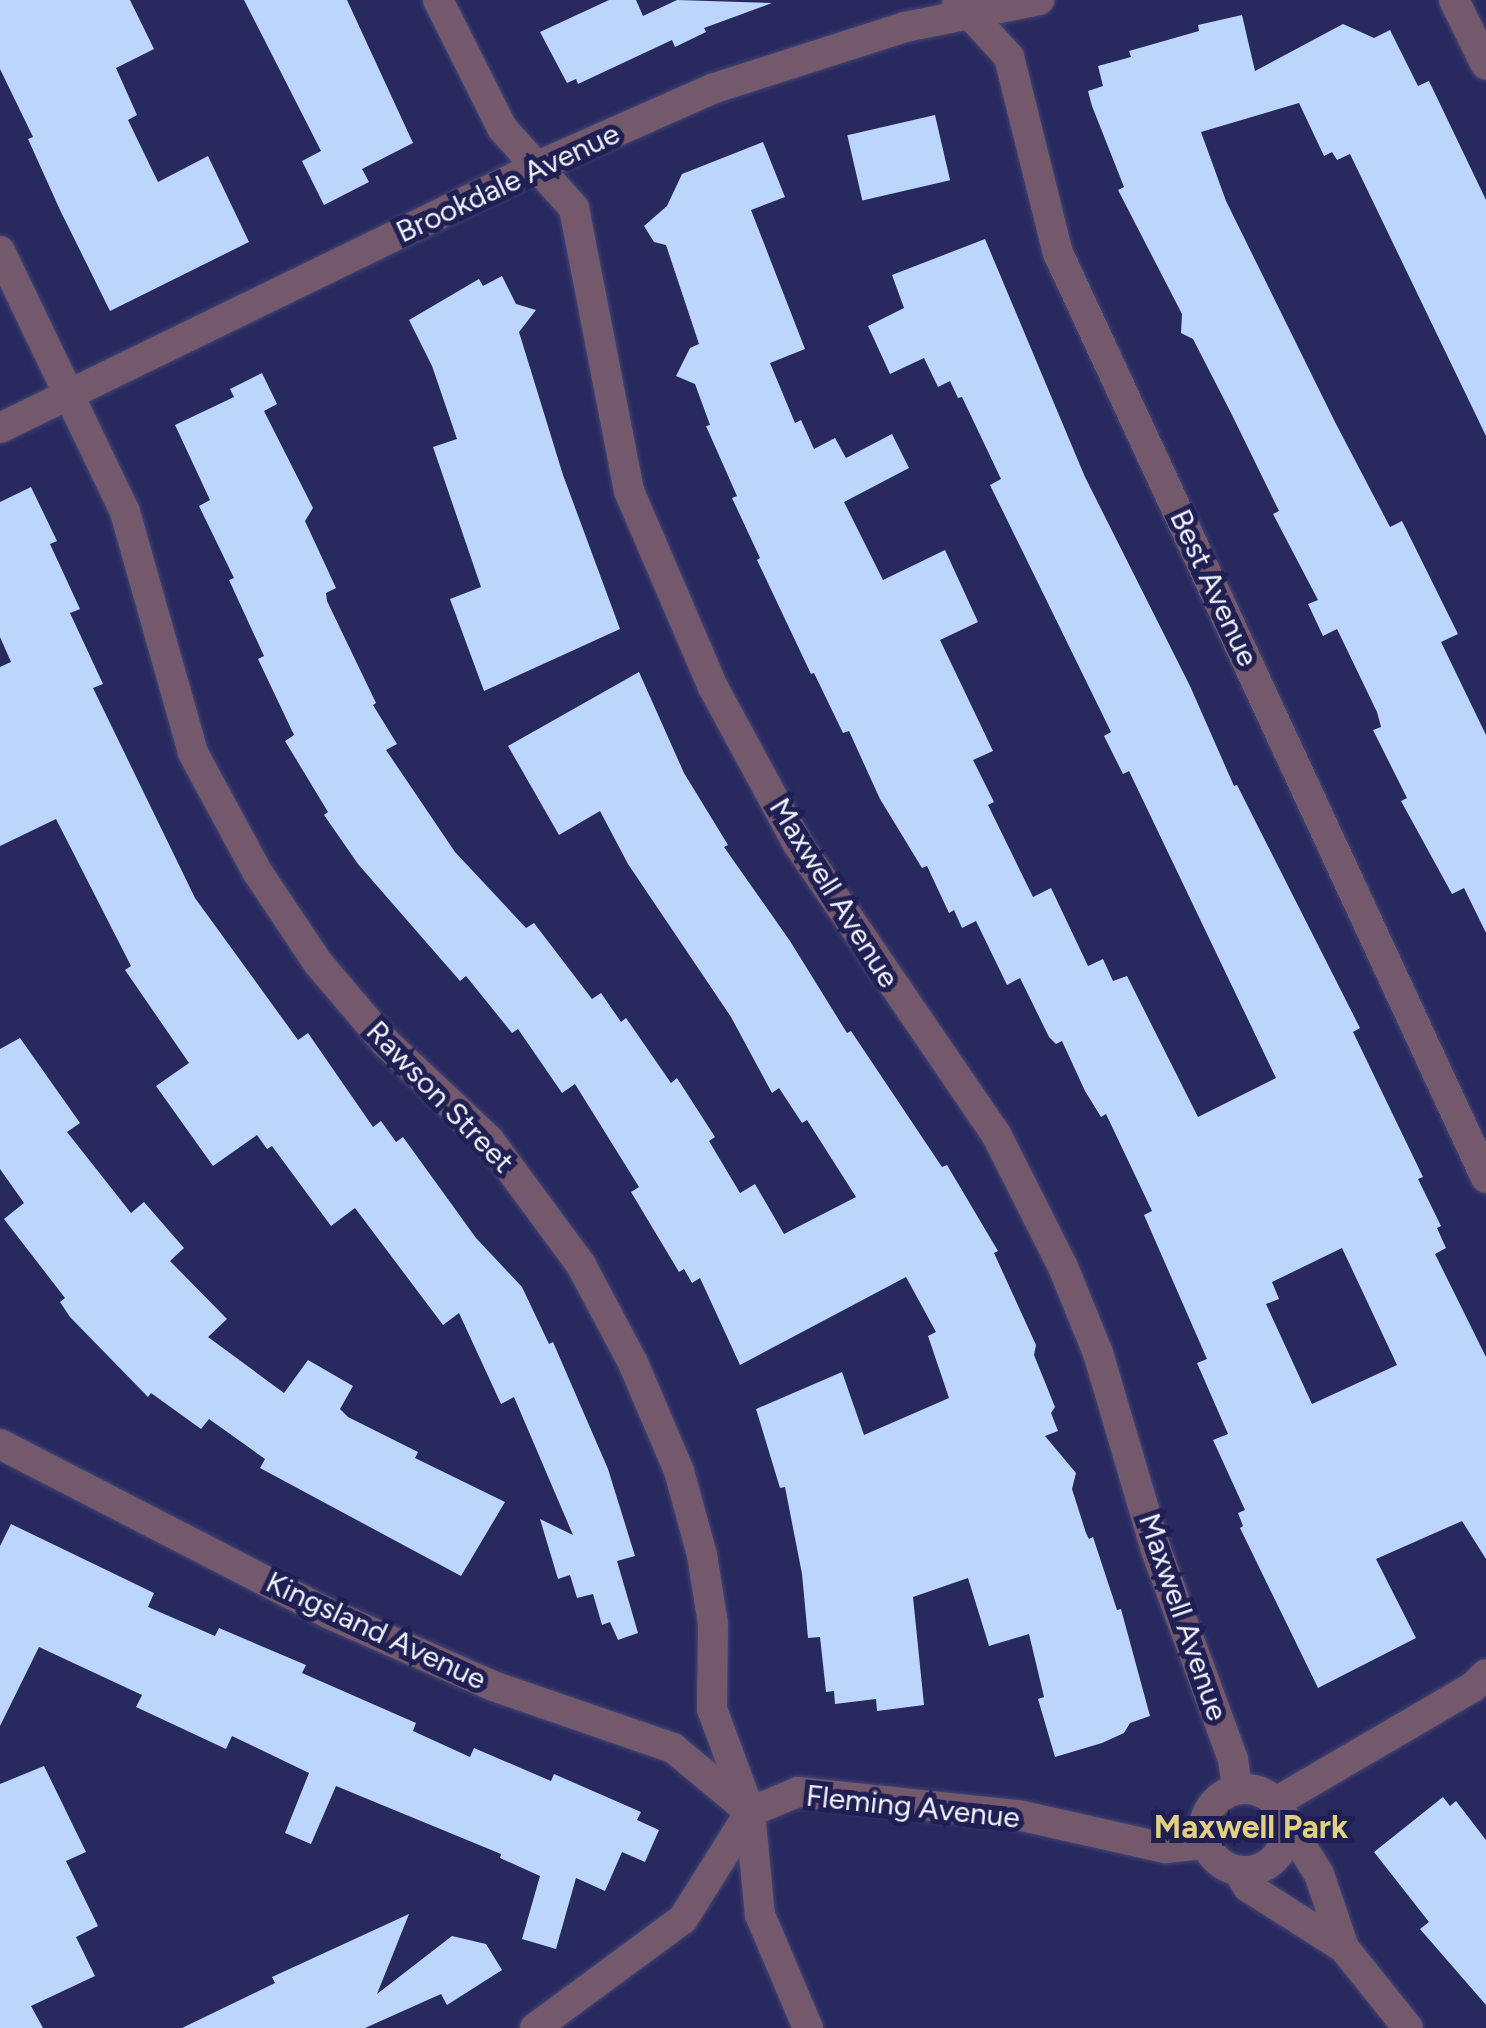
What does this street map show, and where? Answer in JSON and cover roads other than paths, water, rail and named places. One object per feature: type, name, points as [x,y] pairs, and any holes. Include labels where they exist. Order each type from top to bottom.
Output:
[{"type":"street","name":"Maxwell Avenue","points":[[438,0],[502,128],[574,208],[629,491],[713,687],[798,844],[996,1134],[1063,1267],[1098,1353],[1156,1550],[1233,1759],[1238,1790]]},
{"type":"street","name":"Brookdale Avenue","points":[[0,428],[536,167],[745,78],[964,7],[1039,0]]},
{"type":"street","points":[[1454,0],[1486,66]]},
{"type":"street","name":"Best Avenue","points":[[964,7],[1009,56],[1058,253],[1486,1178]]},
{"type":"street","name":"Rawson Street","points":[[0,250],[125,512],[193,754],[258,873],[318,963],[386,1043],[489,1140],[581,1265],[632,1362],[679,1470],[702,1555],[713,1624],[712,1709],[750,1812],[760,1915],[808,2028]]},
{"type":"street","name":"Kingsland Avenue","points":[[0,1444],[330,1614],[493,1686],[673,1748],[750,1812]]},
{"type":"street","points":[[1280,1811],[1473,1687],[1486,1674]]},
{"type":"street","points":[[1344,1948],[1320,1874],[1280,1811],[1260,1792],[1238,1790],[1219,1798],[1207,1814],[1205,1844],[1218,1861],[1238,1871],[1248,1886],[1344,1948],[1408,2028]]},
{"type":"street","name":"Fleming Avenue","points":[[750,1812],[798,1792],[1018,1815],[1165,1848],[1205,1844]]},
{"type":"street","points":[[1238,1871],[1268,1865],[1282,1848],[1280,1811]]},
{"type":"street","points":[[535,2028],[682,1920],[750,1812]]},
{"type":"district","name":"Maxwell Park","points":[[1251,1827]]}]
